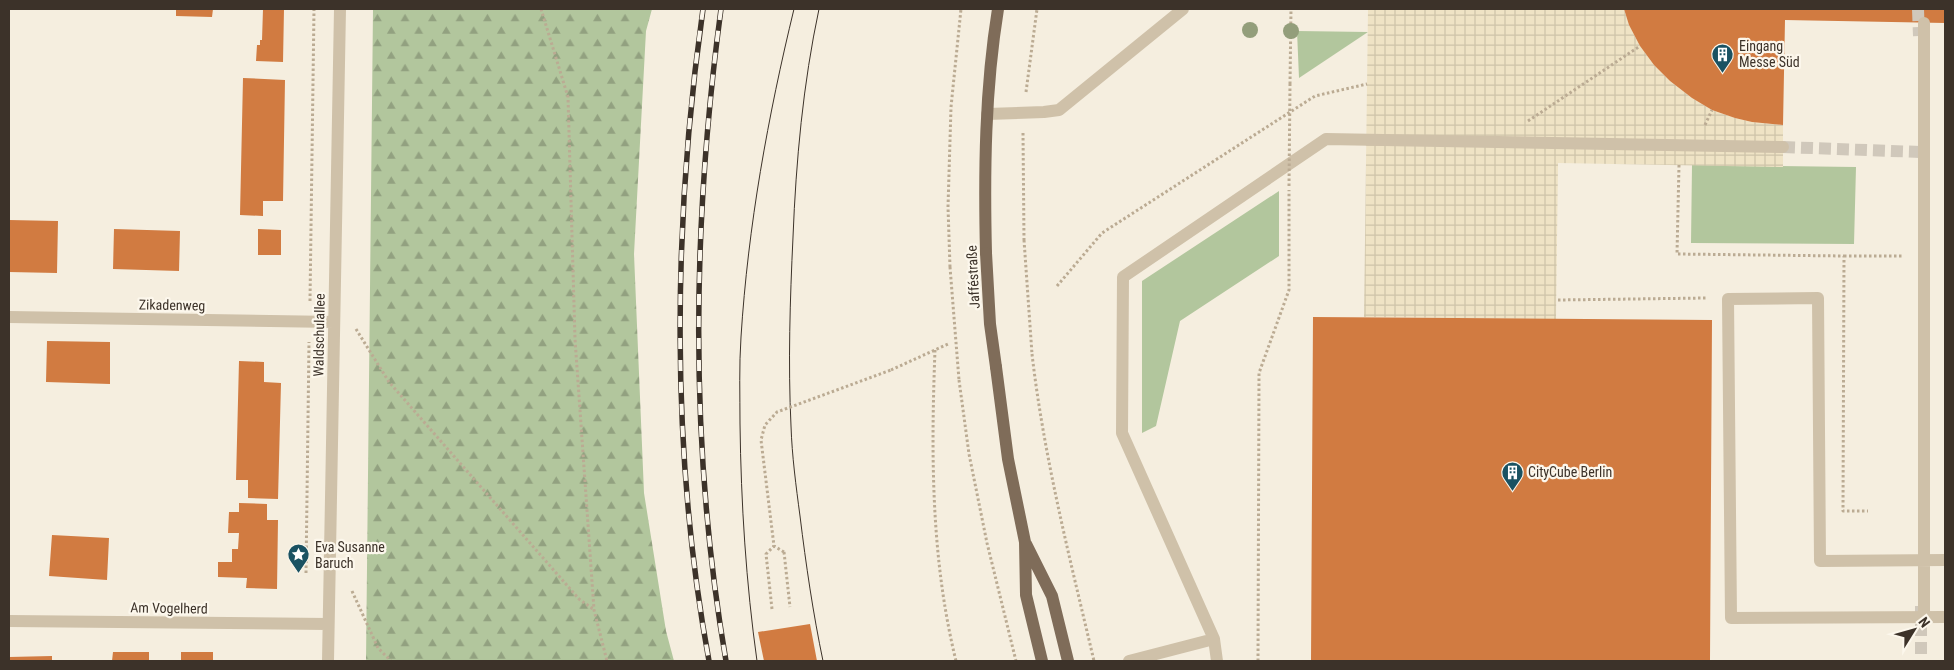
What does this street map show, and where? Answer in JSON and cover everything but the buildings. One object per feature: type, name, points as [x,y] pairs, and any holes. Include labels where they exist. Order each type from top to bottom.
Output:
[{"type":"main road","name":"Jafféstraße","points":[[998,9],[987,114],[984,184],[990,324],[1008,459],[1025,542],[1026,595],[1042,661]]},
{"type":"main road","name":"Jafféstraße","points":[[1025,542],[1052,596],[1068,661]]},
{"type":"street","name":"Waldschulallee","points":[[328,661],[340,9]]},
{"type":"street","points":[[987,114],[1038,113],[1059,110],[1183,9]]},
{"type":"street","points":[[1924,22],[1924,617]]},
{"type":"street","points":[[1217,661],[1214,639],[1122,434],[1122,277],[1326,139],[1783,147]]},
{"type":"street","points":[[1945,560],[1820,561],[1818,298],[1728,298],[1731,618],[1945,617]]},
{"type":"street","name":"Zikadenweg","points":[[9,317],[334,322]]},
{"type":"street","name":"Am Vogelherd","points":[[9,621],[328,624]]},
{"type":"street","points":[[1129,661],[1214,639]]},
{"type":"path","points":[[309,309],[314,9]]},
{"type":"path","points":[[542,9],[568,97],[575,339],[594,610],[607,661]]},
{"type":"path","points":[[961,9],[951,107],[948,207],[950,267],[959,380],[969,454],[1016,661]]},
{"type":"path","points":[[1258,661],[1259,373],[1289,290],[1291,9]]},
{"type":"path","points":[[1497,142],[1640,46]]},
{"type":"path","points":[[1057,286],[1102,233],[1315,96],[1367,84]]},
{"type":"path","points":[[1677,243],[1679,164]]},
{"type":"path","points":[[1024,240],[1032,354],[1049,467],[1094,661]]},
{"type":"path","points":[[1844,256],[1924,256]]},
{"type":"path","points":[[1558,300],[1697,298]]},
{"type":"path","points":[[334,322],[356,329],[389,382],[579,599],[594,610]]},
{"type":"path","points":[[306,579],[309,334]]},
{"type":"path","points":[[774,546],[761,440],[765,425],[777,412],[891,370],[948,344]]},
{"type":"path","points":[[935,350],[932,428],[936,534],[944,596],[956,661]]},
{"type":"path","points":[[774,546],[784,552],[790,607]]},
{"type":"path","points":[[772,609],[766,554],[774,546]]},
{"type":"path","points":[[352,591],[378,648],[391,661]]},
{"type":"green space","points":[[373,9],[652,9],[646,31],[634,254],[644,493],[666,631],[674,661],[366,661]]},
{"type":"green space","points":[[1297,31],[1368,32],[1299,78]]},
{"type":"green space","points":[[1692,165],[1856,167],[1854,244],[1691,243]]},
{"type":"green space","points":[[1279,191],[1279,256],[1180,321],[1156,426],[1142,433],[1142,281]]},
{"type":"shaded area","points":[[1368,9],[1624,9],[1629,25],[1640,46],[1654,65],[1670,81],[1692,98],[1712,110],[1735,118],[1752,122],[1783,125],[1783,167],[1558,163],[1556,319],[1364,317]]},
{"type":"tunnel","points":[[1918,9],[1919,36]]},
{"type":"tunnel","points":[[1783,147],[1920,152]]},
{"type":"tunnel","points":[[1921,606],[1921,661]]},
{"type":"tram line","points":[[757,661],[747,573],[743,513],[740,348],[744,295],[760,172],[794,9]]},
{"type":"tram line","points":[[819,9],[813,37],[798,151],[791,284],[790,379],[796,482],[810,589],[823,661]]},
{"type":"railway","points":[[703,9],[693,89],[686,171],[681,253],[680,335],[682,418],[687,500],[696,581],[709,661]]},
{"type":"railway","points":[[721,9],[711,90],[704,172],[699,335],[706,499],[714,580],[726,661]]},
{"type":"place","name":"Eingang Messe Süd","points":[[1723,73]]},
{"type":"place","name":"CityCube Berlin","points":[[1512,491]]},
{"type":"place","name":"Eva Susanne Baruch","points":[[299,574]]}]
